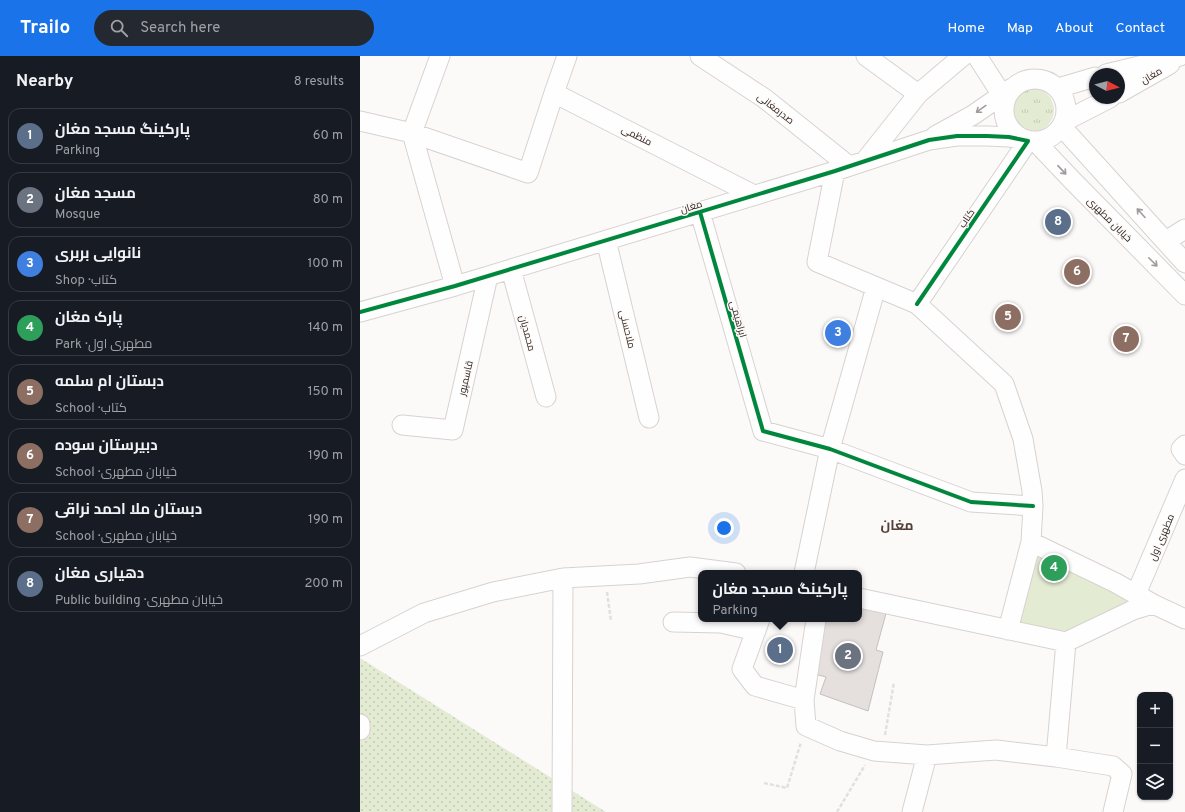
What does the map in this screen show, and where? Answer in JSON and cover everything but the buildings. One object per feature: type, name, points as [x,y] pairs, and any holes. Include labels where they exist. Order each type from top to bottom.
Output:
[{"type":"street","points":[[440,56],[412,133],[455,286]]},
{"type":"street","points":[[360,122],[412,133],[528,173],[554,93],[568,56]]},
{"type":"street","name":"صدرمغانی","points":[[700,56],[764,98],[850,166]]},
{"type":"street","points":[[866,56],[918,94]]},
{"type":"street","points":[[962,56],[918,94],[850,166],[817,262],[917,304],[1004,384],[1023,440],[1032,491],[1033,506],[1031,542],[1008,630]]},
{"type":"street","points":[[977,56],[1008,91]]},
{"type":"street","name":"مغان","points":[[1123,68],[1145,60],[1181,56]]},
{"type":"street","name":"مغان","points":[[1125,90],[1166,67],[1181,56]]},
{"type":"street","points":[[1032,78],[1051,82],[1058,88],[1063,95],[1067,113],[1063,124],[1055,134],[1046,140],[1032,141],[1018,136],[1010,128],[1005,118],[1004,107],[1008,91],[1022,81],[1032,78]]},
{"type":"street","points":[[1058,88],[1089,79]]},
{"type":"street","name":"مغان","points":[[929,140],[973,115],[1008,91]]},
{"type":"street","name":"منظمی","points":[[554,93],[754,195]]},
{"type":"street","points":[[1063,124],[1099,104]]},
{"type":"street","points":[[1063,124],[1185,263]]},
{"type":"street","name":"مغان","points":[[360,312],[455,286],[700,212],[929,140],[956,136],[987,136],[1009,137],[1032,141]]},
{"type":"street","name":"خیابان مطهری","points":[[1032,141],[1185,295]]},
{"type":"street","name":"کتاب","points":[[917,304],[1032,141]]},
{"type":"street","name":"ابراهیمی","points":[[700,212],[763,432],[830,450]]},
{"type":"street","points":[[1166,241],[1185,229]]},
{"type":"street","name":"ملاحسنی","points":[[606,240],[649,418]]},
{"type":"street","name":"محمدیان","points":[[511,269],[546,397]]},
{"type":"street","name":"قاسمپور","points":[[402,425],[453,430],[488,276]]},
{"type":"street","points":[[805,570],[830,450],[876,287]]},
{"type":"street","points":[[1185,445],[1182,449],[1185,455]]},
{"type":"street","points":[[830,450],[971,502],[1033,506]]},
{"type":"street","name":"مطهری اول","points":[[1136,594],[1185,479]]},
{"type":"street","points":[[1031,542],[1116,583],[1153,604],[1185,619]]},
{"type":"street","points":[[360,646],[424,613],[493,592],[563,578],[639,574],[690,568],[707,570]]},
{"type":"street","points":[[562,812],[563,578]]},
{"type":"street","points":[[862,599],[1066,642],[1133,610],[1153,604]]},
{"type":"street","points":[[673,622],[698,621]]},
{"type":"street","points":[[730,622],[758,625],[742,669],[755,686],[804,700]]},
{"type":"street","points":[[816,622],[804,700],[806,726],[840,741],[878,751],[927,755],[996,750],[1113,766],[1122,774],[1113,812]]},
{"type":"street","points":[[1056,757],[1066,642]]},
{"type":"street","points":[[360,724],[360,730]]},
{"type":"street","points":[[912,812],[927,755]]},
{"type":"path","points":[[604,576],[611,621]]},
{"type":"path","points":[[837,812],[878,751],[894,682]]},
{"type":"path","points":[[764,783],[787,788],[806,726]]},
{"type":"green space","points":[[1028,88],[1036,88],[1048,94],[1054,106],[1054,114],[1048,126],[1036,132],[1028,132],[1016,126],[1010,114],[1010,106],[1016,94]]},
{"type":"green space","points":[[1031,542],[1153,604],[1066,642],[1008,630]]},
{"type":"green space","points":[[360,658],[606,812],[360,812]]},
{"type":"cycle path","points":[[360,312],[455,286],[835,171],[929,140],[957,136],[987,136],[1009,137],[1028,141],[917,304]]},
{"type":"cycle path","points":[[700,212],[763,431],[830,449],[971,502],[1033,506]]},
{"type":"place","name":"دهیاری مغان","points":[[1058,222]]},
{"type":"place","name":"دبیرستان سوده","points":[[1077,272]]},
{"type":"place","name":"دبستان ام سلمه","points":[[1008,317]]},
{"type":"place","name":"نانوایی بربری","points":[[838,333]]},
{"type":"place","name":"دبستان ملا احمد نراقی","points":[[1126,339]]},
{"type":"place","name":"پارک مغان","points":[[1054,568]]},
{"type":"place","name":"پارکینگ مسجد مغان","points":[[780,650]]},
{"type":"place","name":"مسجد مغان","points":[[848,656]]},
{"type":"district","name":"مغان","points":[[897,525]]}]
